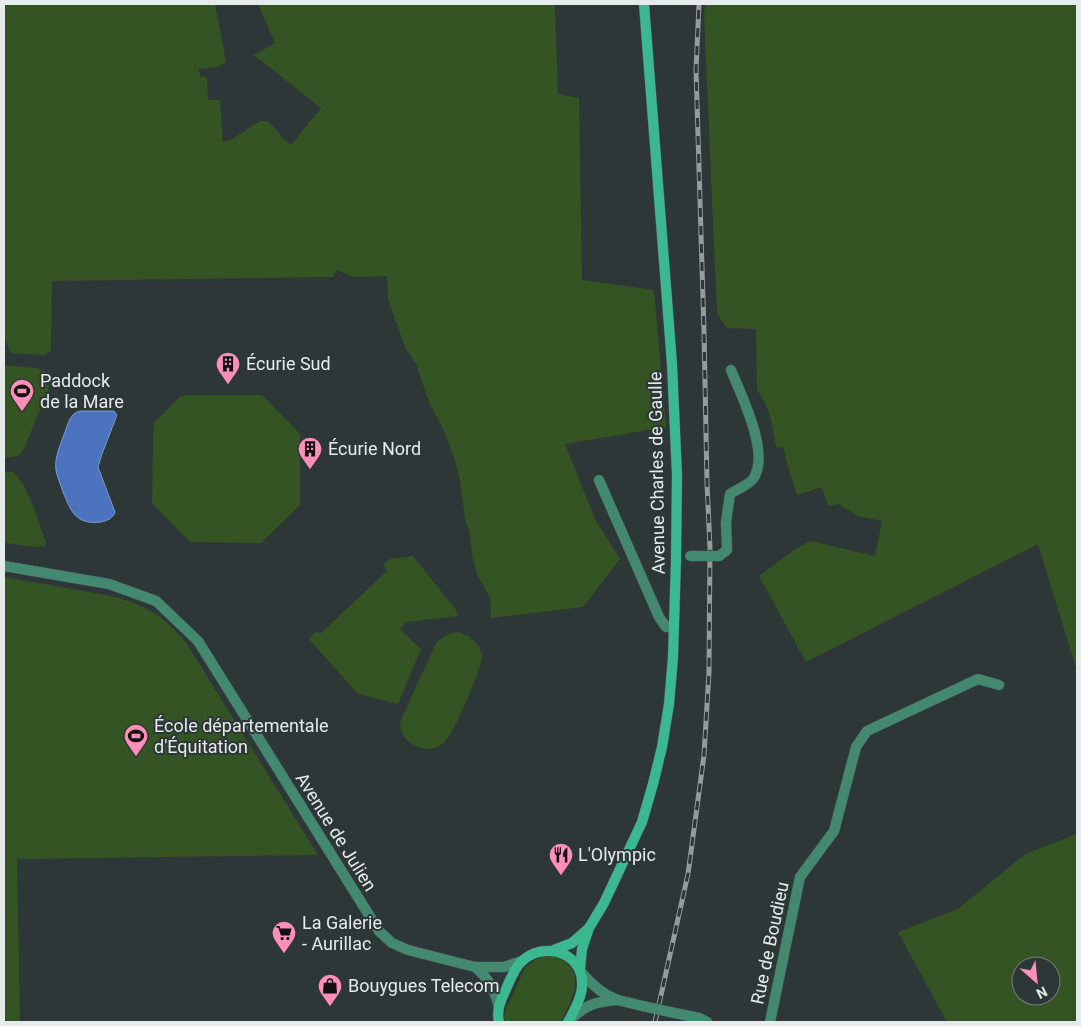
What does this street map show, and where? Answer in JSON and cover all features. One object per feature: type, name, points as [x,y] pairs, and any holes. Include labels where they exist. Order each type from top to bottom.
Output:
[{"type":"main road","name":"Avenue Charles de Gaulle","points":[[569,1021],[580,995],[582,949],[590,928],[604,903],[642,822],[662,746],[669,704],[676,560],[677,475],[672,364],[644,4]]},
{"type":"main road","name":"Avenue Charles de Gaulle","points":[[522,961],[531,955],[546,950],[554,950],[572,943],[590,928]]},
{"type":"main road","points":[[554,950],[570,958],[580,970]]},
{"type":"main road","points":[[499,1022],[499,1007],[514,971],[522,961]]},
{"type":"street","points":[[676,560],[690,556],[719,556],[727,550],[726,522],[730,494],[753,480],[759,463],[754,426],[731,370]]},
{"type":"street","points":[[599,480],[659,617],[666,628],[673,628]]},
{"type":"street","name":"Avenue de Julien","points":[[4,566],[109,584],[156,601],[198,641],[379,931],[392,943],[408,950],[474,967],[504,967],[522,961]]},
{"type":"street","name":"Rue de Boudieu","points":[[770,1022],[800,877],[834,831],[856,747],[867,731],[978,679],[999,685]]},
{"type":"street","points":[[474,967],[488,980],[494,990],[499,1007]]},
{"type":"street","points":[[580,970],[601,992],[618,1000],[699,1018],[707,1022]]},
{"type":"street","points":[[569,1021],[588,1006],[598,1002],[618,1000]]},
{"type":"green space","points":[[4,4],[215,4],[226,62],[218,67],[199,69],[200,77],[207,77],[208,100],[220,100],[223,142],[231,140],[260,121],[268,121],[281,137],[291,145],[321,108],[254,55],[275,43],[258,4],[555,4],[558,94],[579,98],[582,280],[654,290],[666,427],[565,444],[595,519],[620,559],[583,607],[491,618],[490,598],[478,576],[473,560],[455,460],[444,431],[429,402],[416,364],[405,347],[388,299],[387,276],[354,277],[336,270],[333,277],[52,281],[51,351],[45,355],[10,353],[4,335]]},
{"type":"green space","points":[[705,4],[1077,4],[1077,671],[1038,544],[806,662],[759,576],[794,550],[810,541],[875,556],[882,521],[857,516],[839,504],[828,506],[822,487],[797,495],[783,447],[776,448],[768,410],[757,390],[756,329],[727,328],[717,314]]},
{"type":"green space","name":"Paddock de la Mare","points":[[4,365],[36,368],[47,372],[49,385],[23,451],[18,456],[4,458]]},
{"type":"green space","points":[[262,395],[300,434],[300,505],[261,543],[190,542],[152,503],[154,422],[181,396]]},
{"type":"green space","points":[[4,472],[14,472],[25,488],[46,543],[44,547],[4,543]]},
{"type":"green space","points":[[413,556],[456,610],[458,616],[406,622],[400,629],[421,649],[398,704],[358,694],[309,639],[315,632],[321,633],[387,571],[383,565],[390,559]]},
{"type":"green space","name":"École départementale d'Équitation","points":[[4,577],[122,599],[149,610],[175,630],[187,644],[318,855],[17,859],[20,1022],[4,1022]]},
{"type":"green space","points":[[459,632],[471,638],[481,651],[481,662],[474,684],[448,738],[442,744],[431,749],[418,747],[404,736],[400,722],[436,643],[447,635]]},
{"type":"green space","points":[[1077,834],[1077,1022],[947,1022],[898,932],[958,909],[1025,854]]},
{"type":"green space","points":[[553,956],[571,968],[575,976],[573,994],[561,1022],[505,1022],[506,1009],[525,968],[531,962],[538,959]]},
{"type":"water","points":[[80,411],[114,411],[117,415],[98,467],[115,512],[110,519],[101,522],[85,521],[75,515],[66,499],[56,470],[57,456],[68,422],[74,414]]},
{"type":"railway","points":[[655,1022],[688,874],[704,755],[709,672],[710,548],[696,70],[699,4]]},
{"type":"place","name":"Écurie Sud","points":[[228,385]]},
{"type":"place","name":"Paddock de la Mare","points":[[22,412]]},
{"type":"place","name":"Écurie Nord","points":[[310,470]]},
{"type":"place","name":"École départementale d'Équitation","points":[[136,757]]},
{"type":"place","name":"L'Olympic","points":[[561,876]]},
{"type":"place","name":"La Galerie - Aurillac","points":[[284,954]]},
{"type":"place","name":"Bouygues Telecom","points":[[330,1007]]}]
